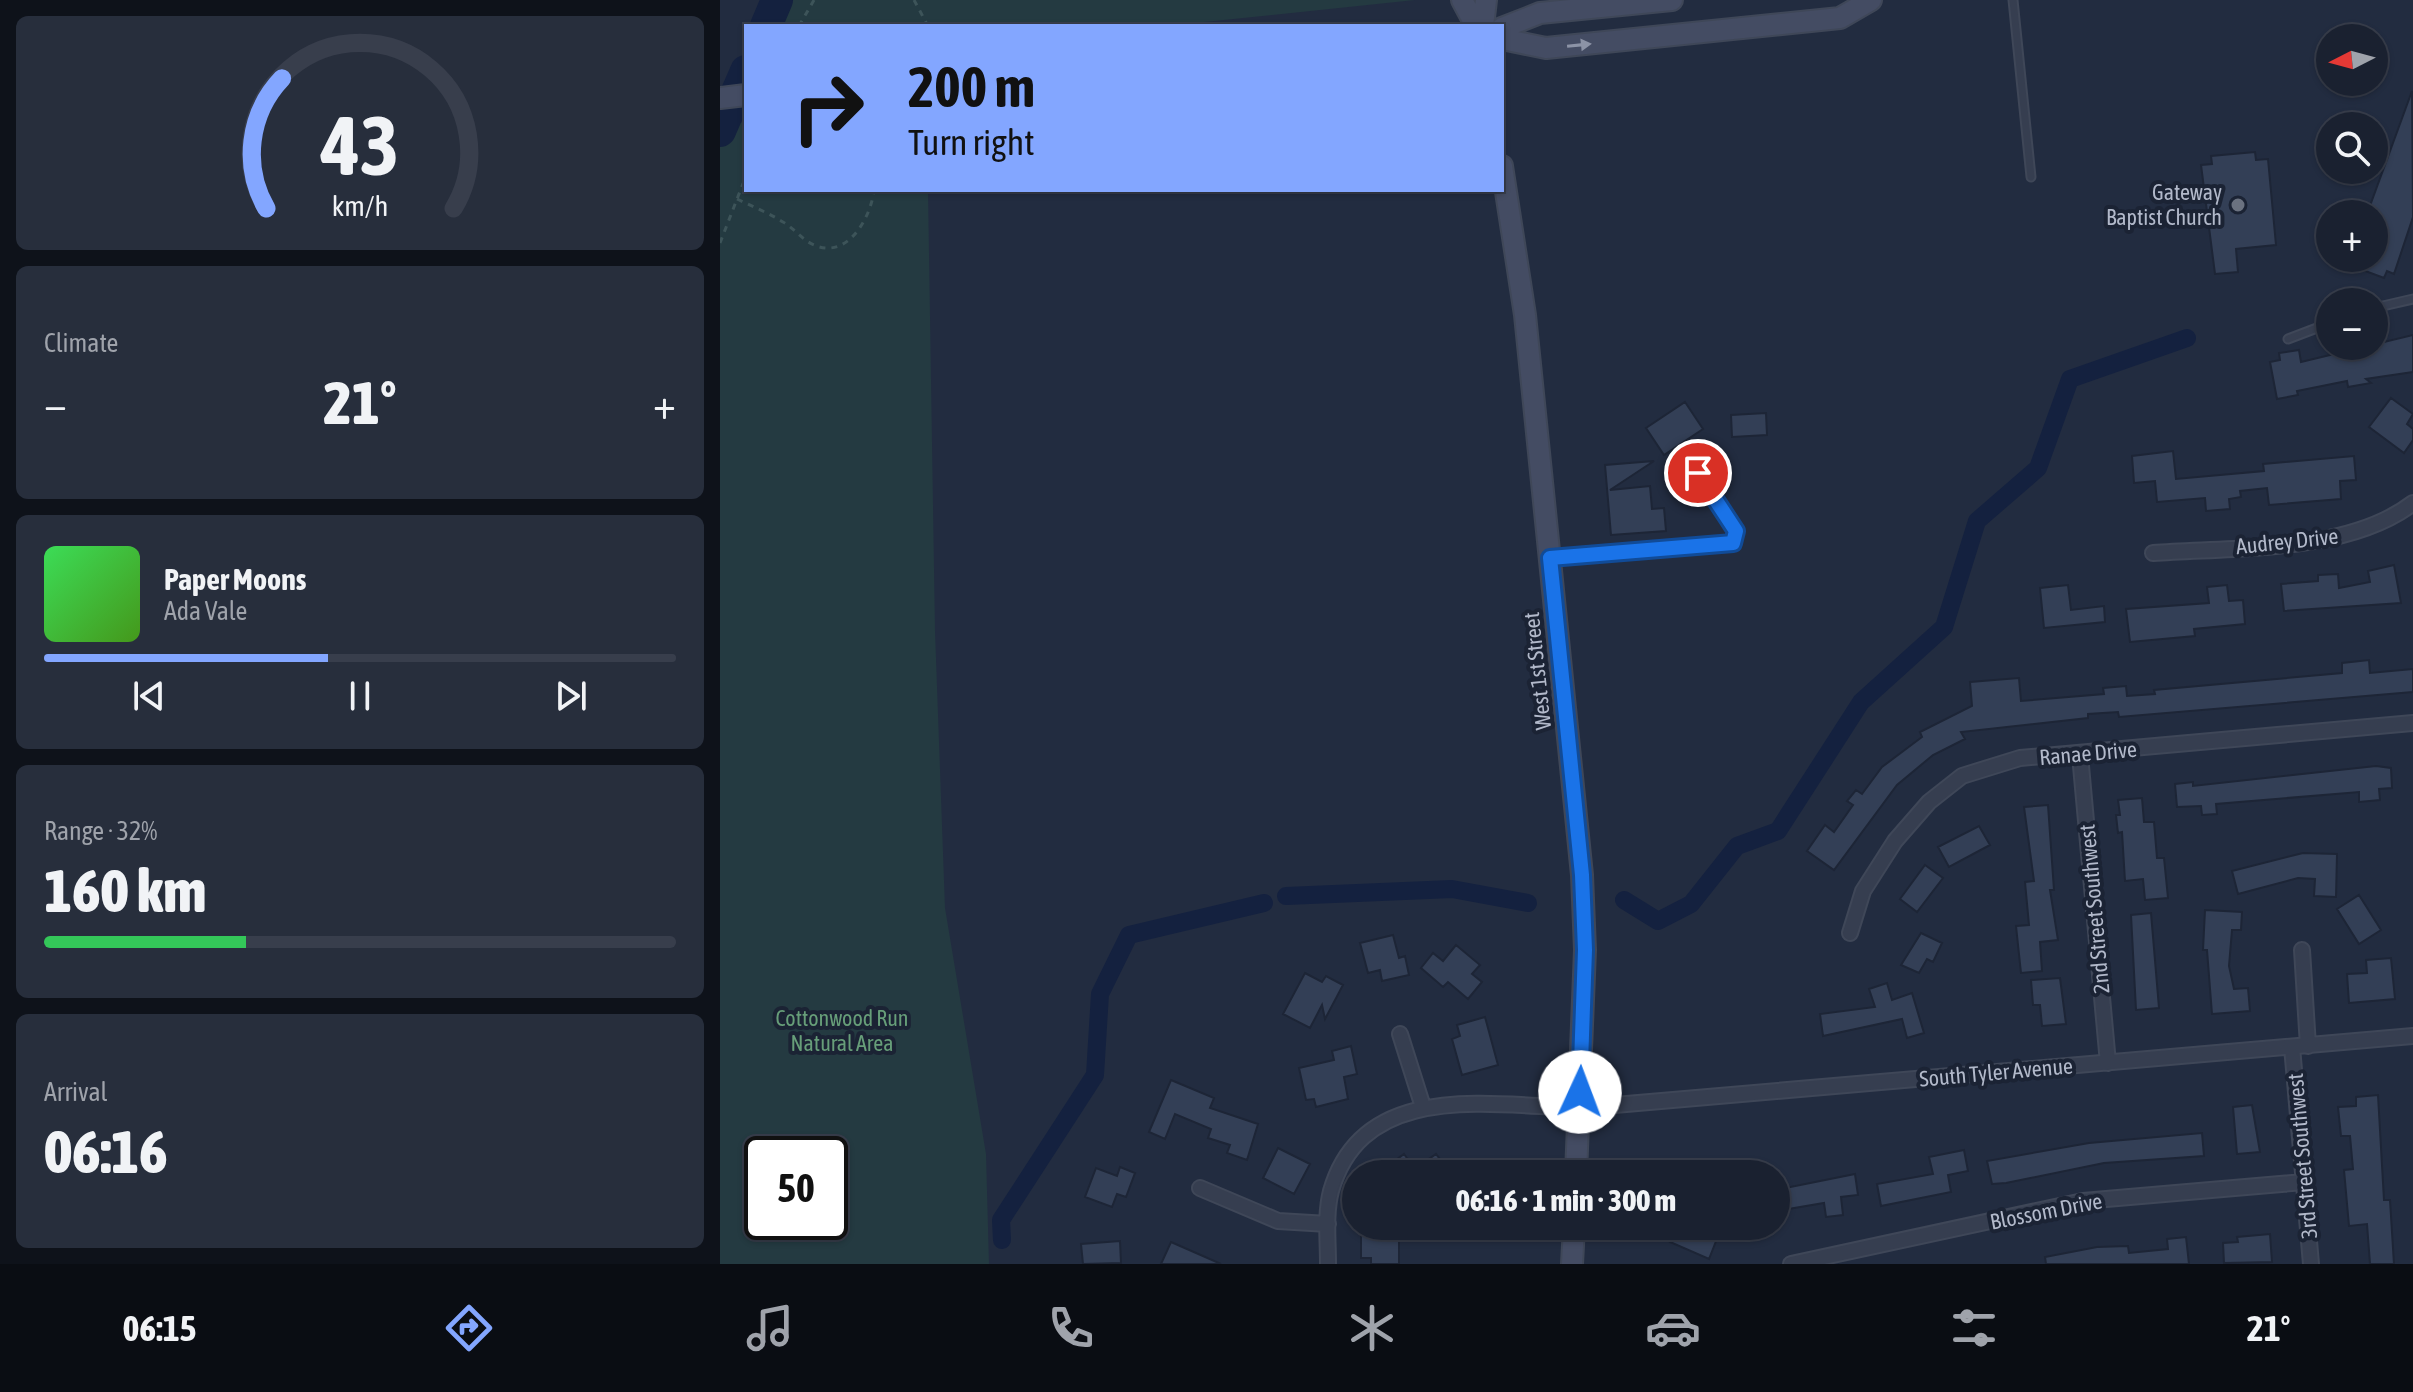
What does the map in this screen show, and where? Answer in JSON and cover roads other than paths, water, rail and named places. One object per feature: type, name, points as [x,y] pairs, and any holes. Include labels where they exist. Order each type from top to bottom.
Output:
[{"type":"main road","points":[[1462,0],[1475,24]]},
{"type":"main road","points":[[1483,24],[1486,0]]},
{"type":"main road","points":[[1504,27],[1540,13],[1672,0]]},
{"type":"main road","points":[[1504,39],[1546,48],[1840,18],[1871,0]]},
{"type":"main road","points":[[720,98],[744,95]]},
{"type":"main road","name":"West 1st Street","points":[[1504,179],[1525,315],[1582,875],[1585,950],[1577,1160]]},
{"type":"main road","points":[[1572,1264],[1573,1240]]},
{"type":"street","name":"Audrey Drive","points":[[2153,553],[2330,539],[2383,522],[2413,503]]},
{"type":"street","name":"Ranae Drive","points":[[1850,933],[1863,891],[1895,841],[1945,786],[1996,764],[2020,758],[2413,723]]},
{"type":"street","name":"2nd Street Southwest","points":[[2080,755],[2108,1063]]},
{"type":"street","points":[[2302,950],[2308,1046]]},
{"type":"street","points":[[1400,1034],[1423,1107]]},
{"type":"street","name":"South Tyler Avenue","points":[[1328,1264],[1331,1190],[1355,1149],[1376,1128],[1423,1107],[1455,1103],[1580,1108],[2413,1036]]},
{"type":"street","name":"3rd Street Southwest","points":[[2292,1047],[2311,1264]]},
{"type":"street","name":"Blossom Drive","points":[[1791,1264],[2083,1201],[2304,1182]]},
{"type":"street","points":[[1200,1188],[1278,1221],[1328,1224]]},
{"type":"lane","points":[[2013,0],[2031,177]]},
{"type":"lane","points":[[2388,305],[2413,299]]},
{"type":"lane","points":[[2288,339],[2316,328]]},
{"type":"lane","points":[[1550,558],[1733,543],[1736,531],[1698,473]]},
{"type":"waterway","points":[[767,24],[777,0]]},
{"type":"waterway","points":[[720,131],[744,76]]},
{"type":"waterway","points":[[1624,900],[1658,921],[1691,904],[1737,846],[1778,831],[1861,702],[1944,627],[1977,521],[2038,468],[2070,379],[2187,338]]},
{"type":"waterway","points":[[1286,896],[1452,889],[1528,903]]},
{"type":"waterway","points":[[1002,1240],[1001,1220],[1095,1075],[1100,994],[1129,935],[1264,903]]},
{"type":"place","name":"Gateway Baptist Church","points":[[2238,205]]},
{"type":"park label","name":"Cottonwood Run Natural Area","points":[[842,1030]]}]
